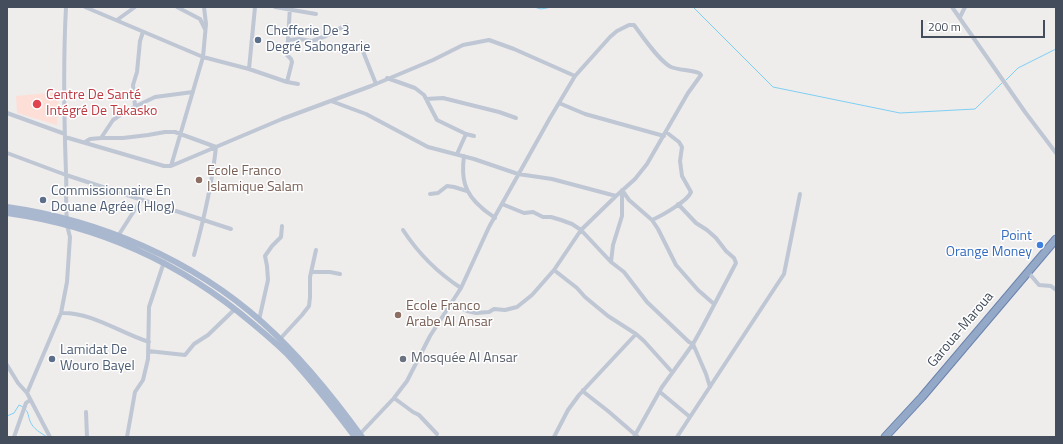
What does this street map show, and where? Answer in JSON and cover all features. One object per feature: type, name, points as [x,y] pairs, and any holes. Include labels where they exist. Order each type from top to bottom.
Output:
[{"type":"highway","name":"Garoua-Maroua","points":[[885,437],[922,397],[1056,239]]},
{"type":"main road","points":[[7,207],[27,210],[118,236],[166,257],[230,296],[259,320],[291,350],[346,414],[356,435]]},
{"type":"main road","points":[[7,213],[67,222],[126,245],[164,262],[205,286],[235,309],[288,355],[356,435]]},
{"type":"street","points":[[50,437],[28,401],[27,393],[61,313],[67,282],[70,237],[65,199],[66,175],[63,52],[66,7]]},
{"type":"street","points":[[85,7],[203,57],[298,84]]},
{"type":"street","points":[[117,20],[135,7]]},
{"type":"street","points":[[177,7],[200,20],[206,29]]},
{"type":"street","points":[[171,166],[203,57],[206,29],[204,7]]},
{"type":"street","points":[[249,69],[255,7]]},
{"type":"street","points":[[275,7],[290,8],[316,14]]},
{"type":"street","points":[[952,7],[1025,112],[1056,153]]},
{"type":"street","points":[[960,17],[965,7]]},
{"type":"street","points":[[287,82],[292,62],[287,55],[290,8]]},
{"type":"street","points":[[200,20],[206,16]]},
{"type":"street","points":[[288,40],[299,39],[312,41],[326,36],[346,25]]},
{"type":"street","points":[[356,435],[394,398],[407,381],[430,336],[461,288],[494,218],[559,103],[575,76],[610,37],[617,31],[630,25],[634,25],[667,65],[672,68],[689,70],[700,74],[700,77],[688,93],[647,164],[635,179],[581,230],[554,270],[532,295],[517,307],[489,312],[467,312],[451,304]]},
{"type":"street","points":[[135,106],[133,85],[137,72],[140,41],[143,32]]},
{"type":"street","points":[[7,113],[85,142],[164,166],[171,166],[282,119],[376,84],[387,78],[433,60],[463,45],[489,40],[514,49],[575,76]]},
{"type":"street","points":[[360,44],[376,84]]},
{"type":"street","points":[[387,78],[415,88],[424,95],[437,120],[466,134],[474,136]]},
{"type":"street","points":[[101,138],[113,120],[135,106],[155,97],[193,92]]},
{"type":"street","points":[[426,99],[443,98],[499,112],[516,118]]},
{"type":"street","points":[[331,101],[366,114],[428,147],[464,156],[518,174],[552,179],[616,196]]},
{"type":"street","points":[[559,103],[585,114],[665,134],[679,142],[682,147],[680,161],[682,176],[691,192],[686,199],[663,215],[652,220]]},
{"type":"street","points":[[85,142],[90,139],[123,138],[165,132],[181,133],[216,146]]},
{"type":"street","points":[[457,154],[466,134]]},
{"type":"street","points":[[194,255],[212,178],[216,146]]},
{"type":"street","points":[[7,153],[66,175],[230,229]]},
{"type":"street","points":[[464,156],[463,178],[467,191],[482,209],[494,218]]},
{"type":"street","points":[[430,194],[438,193],[447,186],[454,186],[467,191]]},
{"type":"street","points":[[622,190],[629,200],[652,220],[676,265],[698,290],[714,304]]},
{"type":"street","points":[[611,262],[613,245],[622,216],[622,190]]},
{"type":"street","points":[[677,437],[738,347],[784,274],[800,194]]},
{"type":"street","points":[[118,236],[141,200]]},
{"type":"street","points":[[502,204],[524,213],[533,212],[543,217],[551,217],[561,220],[572,224],[581,230],[611,262],[624,272],[647,302],[688,342],[693,344],[710,387]]},
{"type":"street","points":[[583,390],[636,436],[672,372],[693,344],[728,281],[736,260],[726,251],[716,238],[696,223],[678,204]]},
{"type":"street","points":[[259,320],[268,280],[265,256],[281,237],[282,226]]},
{"type":"street","points":[[403,230],[412,245],[445,278],[461,288]]},
{"type":"street","points":[[280,339],[307,309],[310,297],[311,272],[316,250]]},
{"type":"street","points":[[127,437],[133,398],[143,380],[148,351],[149,307],[164,262]]},
{"type":"street","points":[[554,270],[577,288],[585,297],[608,316],[636,334],[672,372]]},
{"type":"street","points":[[311,272],[330,272],[340,274]]},
{"type":"street","points":[[1028,272],[1039,285],[1051,286],[1056,290]]},
{"type":"street","points":[[148,351],[185,355],[194,344],[208,335],[235,309]]},
{"type":"street","points":[[61,313],[70,313],[93,318],[149,342]]},
{"type":"street","points":[[554,437],[568,410],[583,390],[636,334]]},
{"type":"street","points":[[7,365],[18,383],[27,393]]},
{"type":"street","points":[[660,392],[690,417]]},
{"type":"street","points":[[394,398],[419,415],[437,434]]},
{"type":"street","points":[[14,437],[28,401]]},
{"type":"street","points":[[86,412],[87,437]]},
{"type":"shaded area","points":[[59,92],[57,125],[17,113],[16,96]]},
{"type":"waterway","points":[[534,7],[541,9],[552,7]]},
{"type":"waterway","points":[[693,7],[773,87],[900,113],[975,109],[1002,83]]},
{"type":"waterway","points":[[1006,80],[1018,68],[1056,49]]},
{"type":"waterway","points":[[7,416],[14,413],[19,405],[23,407]]},
{"type":"waterway","points":[[25,409],[33,426],[47,437]]},
{"type":"place","name":"Chefferie De 3 Degré Sabongarie","points":[[258,40]]},
{"type":"place","name":"Centre De Santé Intégré De Takasko","points":[[37,104]]},
{"type":"place","name":"Ecole Franco Islamique Salam","points":[[199,180]]},
{"type":"place","name":"Commissionnaire En Douane Agrée ( Hlog)","points":[[43,200]]},
{"type":"place","name":"Point Orange Money","points":[[1040,245]]},
{"type":"place","name":"Ecole Franco Arabe Al Ansar","points":[[398,315]]},
{"type":"place","name":"Lamidat De Wouro Bayel","points":[[52,359]]},
{"type":"place","name":"Mosquée Al Ansar","points":[[403,359]]}]
